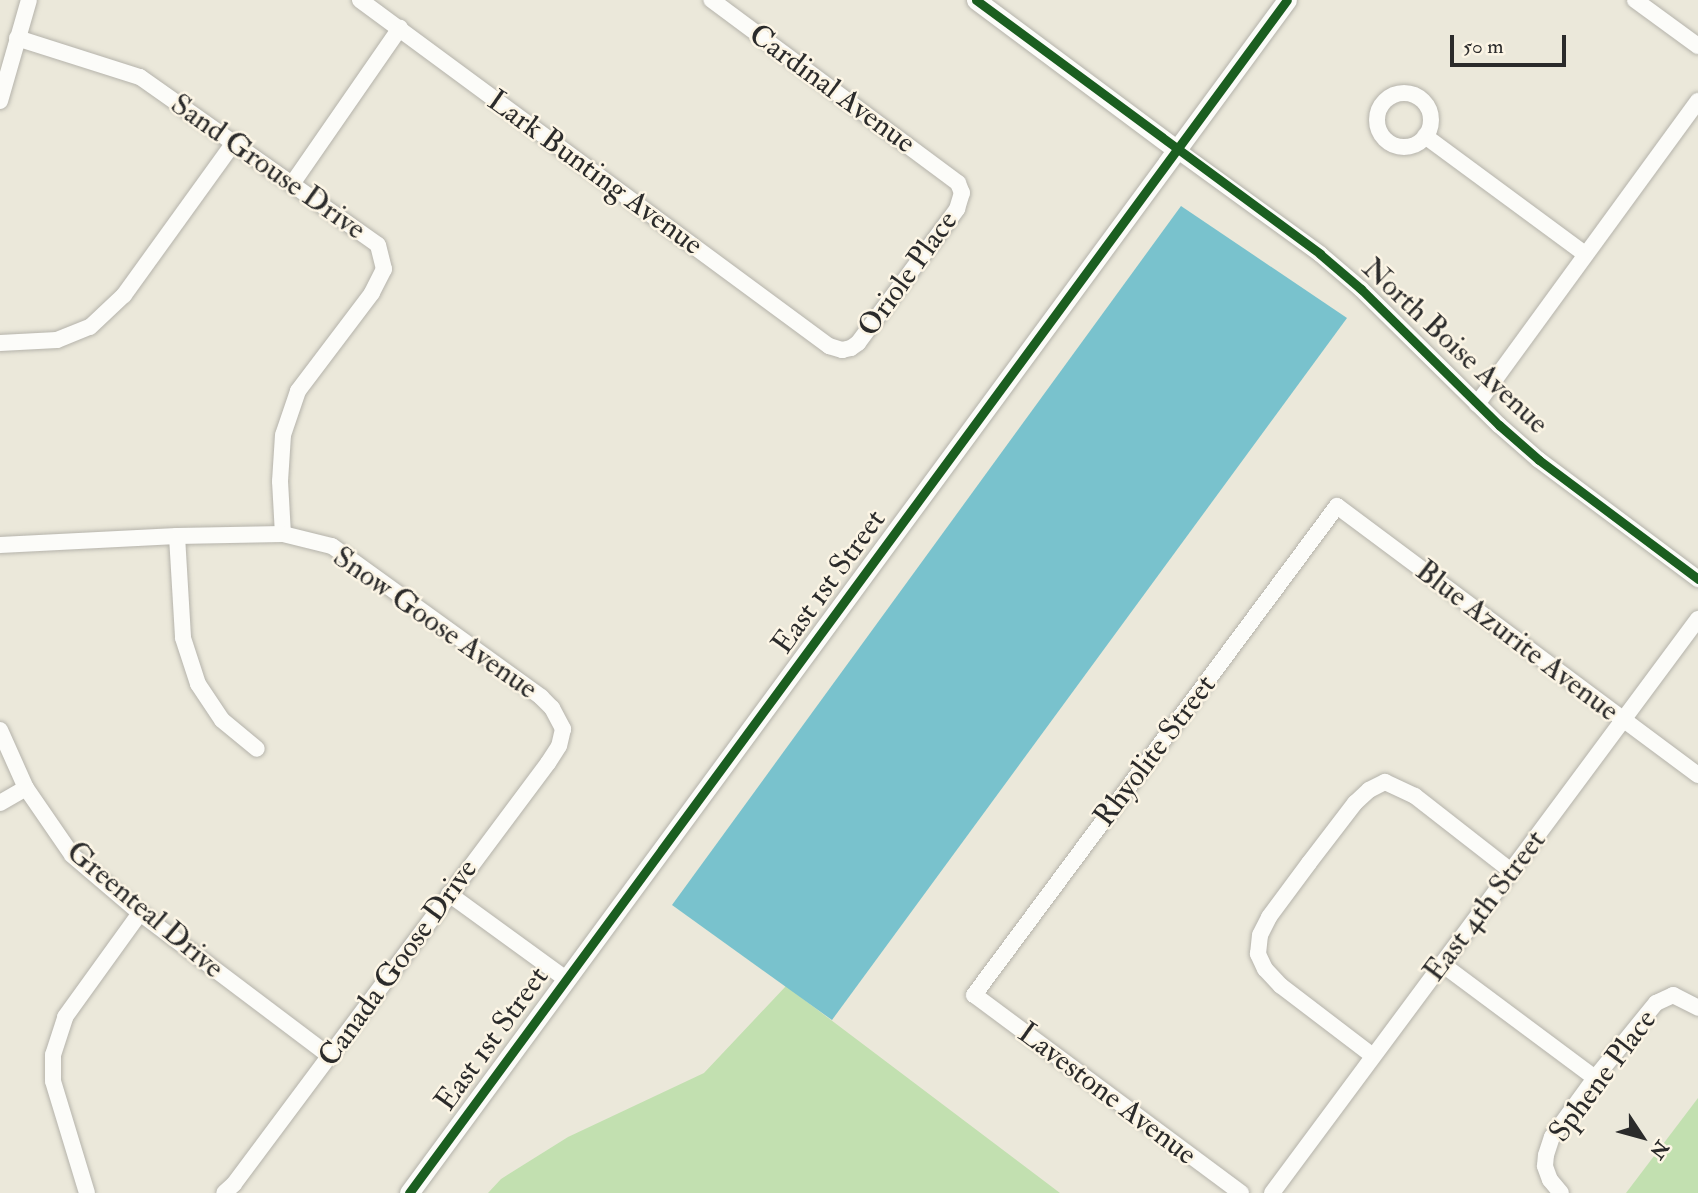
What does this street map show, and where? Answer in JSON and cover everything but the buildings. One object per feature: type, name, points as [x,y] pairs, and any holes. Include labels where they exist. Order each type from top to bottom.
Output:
[{"type":"main road","points":[[976,0],[1177,150]]},
{"type":"main road","name":"East 1st Street","points":[[409,1193],[1287,0]]},
{"type":"street","points":[[0,101],[29,0]]},
{"type":"street","name":"Lark Bunting Avenue","points":[[360,0],[829,346]]},
{"type":"street","name":"Cardinal Avenue","points":[[712,0],[953,177]]},
{"type":"street","points":[[1635,0],[1698,46]]},
{"type":"street","points":[[292,184],[400,29]]},
{"type":"street","name":"Sand Grouse Drive","points":[[17,38],[140,77],[234,141],[377,245],[384,269],[372,293],[298,391],[283,435],[280,481],[283,534]]},
{"type":"street","points":[[1477,404],[1698,101]]},
{"type":"street","points":[[1425,136],[1585,254]]},
{"type":"street","points":[[0,343],[57,340],[90,327],[124,295],[234,141]]},
{"type":"street","name":"North Boise Avenue","points":[[1177,150],[1320,254],[1361,289],[1477,404],[1539,460],[1698,579]]},
{"type":"street","name":"Oriole Place","points":[[829,346],[842,350],[858,343],[957,209],[962,193],[953,177]]},
{"type":"street","name":"Blue Azurite Avenue","points":[[1337,506],[1698,775]]},
{"type":"street","name":"Rhyolite Street","points":[[974,995],[1337,506]]},
{"type":"street","name":"Snow Goose Avenue","points":[[0,545],[177,536],[283,534],[332,546],[541,697],[563,729]]},
{"type":"street","points":[[177,536],[183,638],[198,684],[222,720],[257,749]]},
{"type":"street","name":"East 4th Street","points":[[1272,1193],[1698,619]]},
{"type":"street","name":"Canada Goose Drive","points":[[224,1193],[330,1056],[548,763],[559,746],[563,729]]},
{"type":"street","name":"Greenteal Drive","points":[[0,730],[26,788],[72,855],[140,913],[330,1056]]},
{"type":"street","points":[[1373,1056],[1281,986],[1265,969],[1258,954],[1260,935],[1269,917],[1301,874],[1355,803],[1369,790],[1385,782],[1415,796],[1511,872]]},
{"type":"street","points":[[0,803],[26,788]]},
{"type":"street","points":[[449,894],[566,979]]},
{"type":"street","points":[[88,1193],[54,1081],[53,1055],[65,1017],[140,913]]},
{"type":"street","points":[[1442,964],[1595,1078]]},
{"type":"street","name":"Lavestone Avenue","points":[[974,995],[1241,1193]]},
{"type":"street","name":"Sphene Place","points":[[1560,1193],[1550,1180],[1545,1167],[1552,1137],[1595,1078],[1643,1015],[1656,1003],[1673,995],[1698,1008]]},
{"type":"green space","points":[[786,986],[1060,1193],[488,1193],[501,1179],[568,1137],[704,1073]]},
{"type":"green space","points":[[1698,1098],[1698,1193],[1626,1193]]},
{"type":"water","points":[[1181,206],[1347,318],[832,1020],[672,905]]},
{"type":"cycle path","points":[[976,0],[1320,254],[1361,289],[1499,425],[1539,460],[1698,579]]},
{"type":"cycle path","points":[[409,1193],[1287,0]]}]
